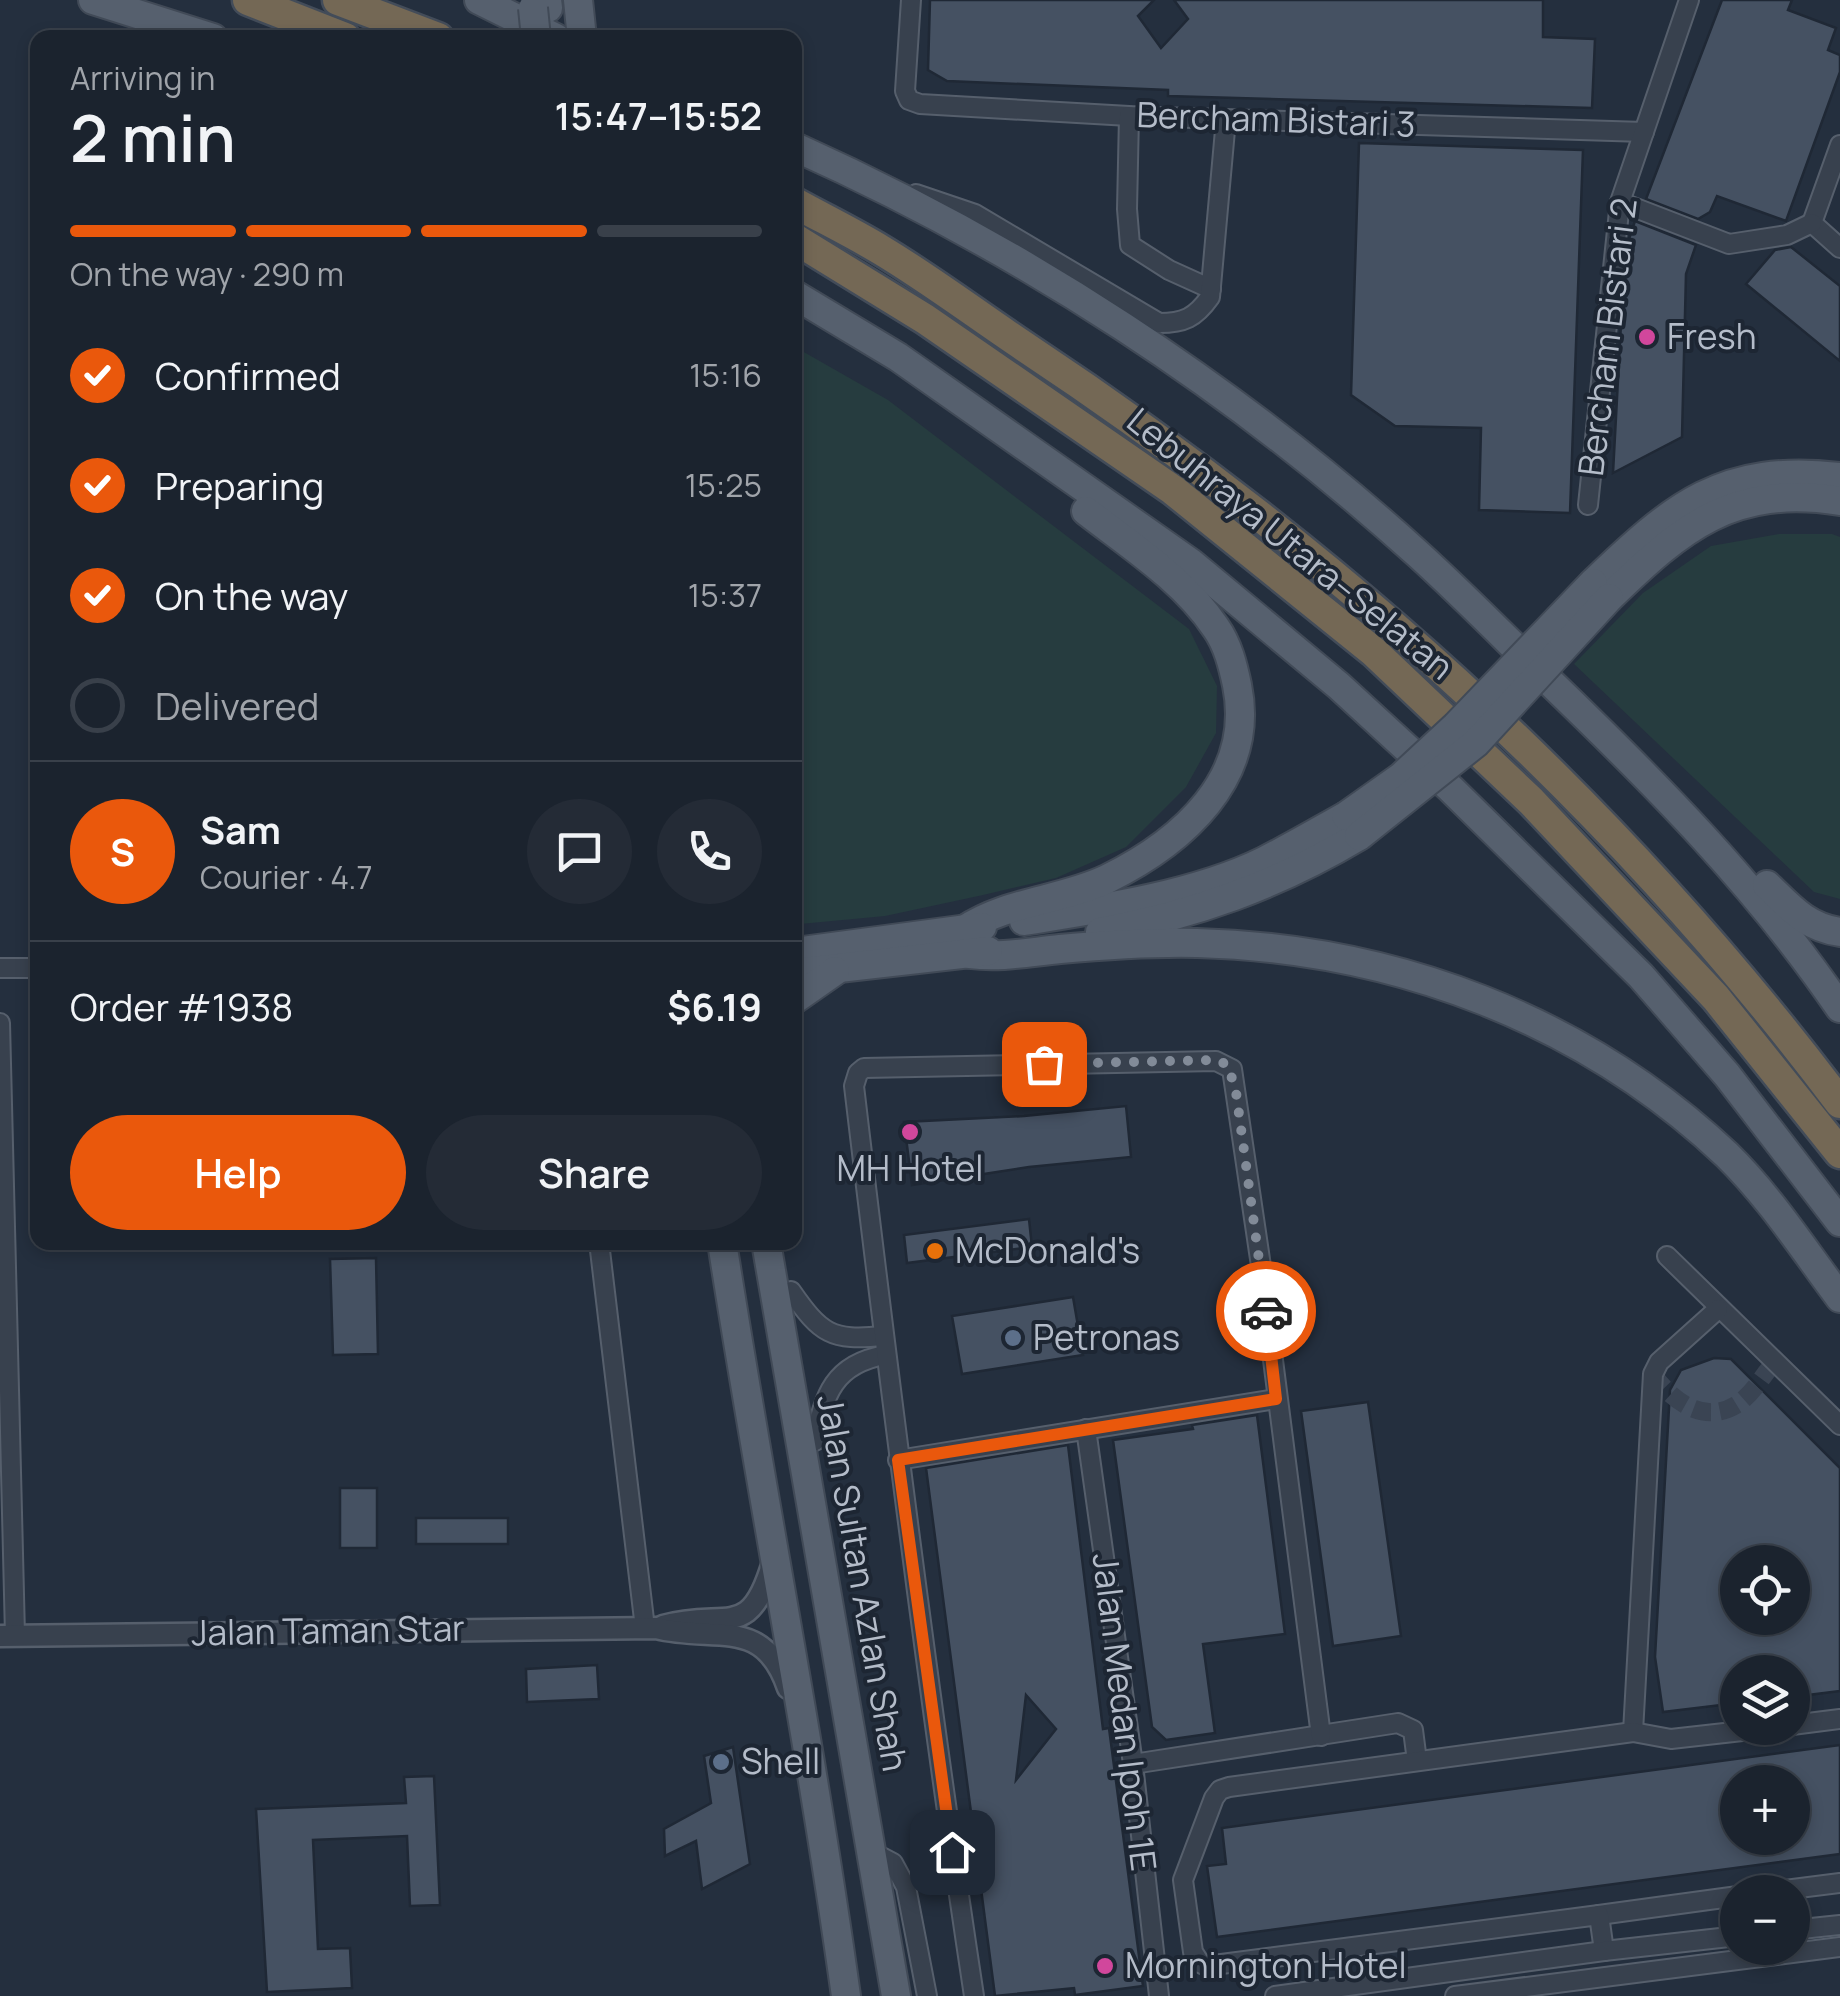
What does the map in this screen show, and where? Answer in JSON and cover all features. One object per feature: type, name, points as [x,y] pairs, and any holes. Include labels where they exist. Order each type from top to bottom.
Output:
[{"type":"highway","points":[[248,0],[325,30]]},
{"type":"highway","points":[[338,0],[417,30]]},
{"type":"highway","name":"Lebuhraya Utara–Selatan","points":[[802,208],[881,250],[1080,383],[1244,500],[1388,621],[1571,790],[1688,917],[1794,1041],[1840,1103]]},
{"type":"highway","name":"Lebuhraya Utara–Selatan","points":[[802,243],[940,328],[1157,478],[1374,652],[1531,801],[1716,998],[1840,1154]]},
{"type":"main road","points":[[93,0],[189,30]]},
{"type":"main road","points":[[479,0],[537,30]]},
{"type":"main road","points":[[578,0],[581,30]]},
{"type":"main road","points":[[540,4],[550,30]]},
{"type":"main road","points":[[537,30],[540,4]]},
{"type":"main road","points":[[122,8],[167,30]]},
{"type":"main road","points":[[802,151],[944,218],[1070,293],[1197,378],[1294,451],[1418,554],[1635,764],[1762,903],[1840,1008]]},
{"type":"main road","points":[[802,299],[898,358],[1191,563],[1339,686],[1641,976],[1727,1075],[1840,1222]]},
{"type":"main road","points":[[898,358],[968,422],[1137,550],[1191,596],[1228,651],[1241,702],[1238,733],[1223,783],[1187,828],[1136,864],[1102,881],[987,914],[967,942]]},
{"type":"main road","points":[[802,953],[846,956],[1192,912],[1288,876],[1352,826],[1476,742],[1647,531],[1707,492],[1759,475],[1808,473],[1840,477]]},
{"type":"main road","points":[[1601,591],[1710,516],[1750,502],[1800,494],[1840,500]]},
{"type":"main road","points":[[1702,834],[1736,857],[1796,915],[1821,929],[1840,932]]},
{"type":"main road","points":[[802,941],[846,956]]},
{"type":"main road","points":[[967,942],[997,958],[1112,944],[1253,946],[1318,953],[1392,968],[1510,1010],[1588,1049],[1656,1096],[1728,1156],[1776,1212],[1840,1298]]},
{"type":"main road","points":[[802,971],[846,956]]},
{"type":"main road","points":[[802,993],[846,956]]},
{"type":"main road","points":[[723,1250],[773,1562],[810,1751]]},
{"type":"main road","points":[[735,1250],[796,1610],[810,1751],[846,1996]]},
{"type":"main road","name":"Jalan Sultan Azlan Shah","points":[[767,1250],[896,1996]]},
{"type":"main road","points":[[785,1250],[814,1441],[843,1594],[834,1639]]},
{"type":"street","name":"Bercham Bistari 3","points":[[910,0],[904,91],[909,100],[920,104],[1129,116],[1644,132]]},
{"type":"street","name":"Bercham Bistari 2","points":[[1588,505],[1620,202],[1688,0]]},
{"type":"street","points":[[1129,116],[1130,246],[1211,290]]},
{"type":"street","points":[[854,174],[976,214],[1159,323],[1182,323],[1198,314],[1210,297],[1226,119]]},
{"type":"street","points":[[1620,202],[1729,244],[1787,235],[1812,223],[1840,145]]},
{"type":"street","points":[[1812,223],[1840,248]]},
{"type":"street","points":[[0,968],[30,968]]},
{"type":"street","points":[[0,1023],[8,1636]]},
{"type":"street","points":[[974,1996],[884,1345],[854,1086],[864,1068],[1222,1062],[1232,1070],[1321,1736]]},
{"type":"street","points":[[599,1250],[650,1628]]},
{"type":"street","points":[[1667,1256],[1840,1424]]},
{"type":"street","points":[[792,1291],[811,1320],[824,1331],[884,1345]]},
{"type":"street","points":[[1634,1732],[1654,1374],[1659,1362],[1718,1308]]},
{"type":"street","points":[[814,1441],[826,1397],[844,1372],[884,1345]]},
{"type":"street","points":[[898,1460],[1276,1399]]},
{"type":"street","name":"Jalan Medan Ipoh 1E","points":[[1086,1429],[1133,1764],[1159,1996]]},
{"type":"street","name":"Jalan Taman Star","points":[[650,1628],[744,1614],[761,1597],[773,1562]]},
{"type":"street","name":"Jalan Taman Star","points":[[8,1636],[650,1628],[680,1634],[732,1634],[762,1645],[782,1669],[797,1726],[810,1751]]},
{"type":"street","points":[[1810,1723],[1840,1719]]},
{"type":"street","points":[[1133,1764],[1404,1723],[1415,1735],[1418,1761]]},
{"type":"street","points":[[1720,1734],[1671,1739],[1634,1732],[1220,1790],[1183,1880],[1193,1952],[1200,1963],[1213,1967],[1720,1898]]},
{"type":"street","points":[[872,1852],[893,1864],[906,1888],[927,1996]]},
{"type":"street","points":[[1810,1887],[1840,1883]]},
{"type":"street","points":[[1599,1915],[1604,1950]]},
{"type":"street","points":[[1810,1928],[1840,1925]]},
{"type":"street","points":[[1274,1996],[1720,1938]]},
{"type":"street","points":[[1455,1996],[1535,1990],[1840,1948]]},
{"type":"street","points":[[1531,1960],[1535,1990]]},
{"type":"green space","points":[[802,351],[888,400],[1189,629],[1217,686],[1216,733],[1186,787],[1126,847],[1056,878],[885,916],[802,924]]},
{"type":"green space","points":[[1779,534],[1840,537],[1840,899],[1814,892],[1574,664],[1643,593],[1711,546]]},
{"type":"building","points":[[930,0],[1154,0],[1138,16],[1161,48],[1188,19],[1174,0],[1543,0],[1543,37],[1595,39],[1592,108],[1168,96],[1168,90],[947,81],[928,70]]},
{"type":"building","points":[[1722,0],[1792,0],[1788,10],[1836,28],[1828,50],[1840,55],[1840,72],[1786,221],[1717,196],[1710,212],[1698,219],[1646,199]]},
{"type":"building","points":[[1359,143],[1583,150],[1570,513],[1479,510],[1481,428],[1395,426],[1351,395]]},
{"type":"building","points":[[1635,221],[1696,245],[1686,274],[1682,437],[1613,473],[1622,305],[1628,242]]},
{"type":"building","points":[[1791,247],[1840,286],[1840,361],[1746,284],[1775,250]]},
{"type":"building","points":[[1126,1106],[1131,1157],[1029,1167],[912,1185],[904,1122]]},
{"type":"building","points":[[1029,1219],[1032,1247],[907,1263],[904,1235]]},
{"type":"building","points":[[376,1258],[378,1354],[333,1355],[330,1259]]},
{"type":"building","points":[[1073,1297],[1083,1355],[962,1374],[952,1316]]},
{"type":"building","points":[[1714,1358],[1731,1359],[1840,1468],[1840,1691],[1810,1695],[1810,1655],[1720,1655],[1720,1705],[1663,1712],[1655,1657],[1670,1390],[1681,1370]]},
{"type":"building","points":[[1368,1402],[1401,1636],[1333,1646],[1301,1411]]},
{"type":"building","points":[[1257,1415],[1285,1634],[1203,1644],[1215,1733],[1166,1740],[1152,1727],[1113,1440]]},
{"type":"building","points":[[1068,1445],[1103,1729],[1109,1728],[1143,1986],[1075,1995],[1074,1988],[995,1996],[926,1468]],"holes":[[[1026,1695],[1056,1729],[1016,1780]]]},
{"type":"building","points":[[340,1488],[377,1488],[377,1548],[340,1548]]},
{"type":"building","points":[[416,1518],[508,1518],[508,1544],[416,1544]]},
{"type":"building","points":[[597,1665],[599,1699],[527,1702],[526,1669]]},
{"type":"building","points":[[1840,1745],[1840,1854],[1217,1937],[1207,1866],[1226,1864],[1222,1828]]},
{"type":"building","points":[[733,1747],[750,1864],[702,1889],[696,1841],[665,1856],[664,1829],[711,1803],[704,1756]]},
{"type":"building","points":[[434,1776],[440,1905],[410,1906],[407,1836],[313,1840],[318,1949],[350,1948],[352,1988],[267,1992],[256,1809],[406,1803],[404,1777]]},
{"type":"tunnel","points":[[1653,1374],[1678,1401],[1712,1412],[1741,1401],[1774,1362]]},
{"type":"way so far","points":[[1044,1064],[1216,1060],[1228,1065],[1236,1092],[1266,1311]]},
{"type":"place","name":"Fresh","points":[[1647,337]]},
{"type":"place","name":"MH Hotel","points":[[910,1132]]},
{"type":"place","name":"McDonald's","points":[[935,1251]]},
{"type":"place","name":"Petronas","points":[[1013,1338]]},
{"type":"place","name":"Shell","points":[[721,1762]]},
{"type":"place","name":"Mornington Hotel","points":[[1105,1966]]},
{"type":"route","points":[[952,1852],[898,1460],[1276,1399],[1266,1311]]}]
